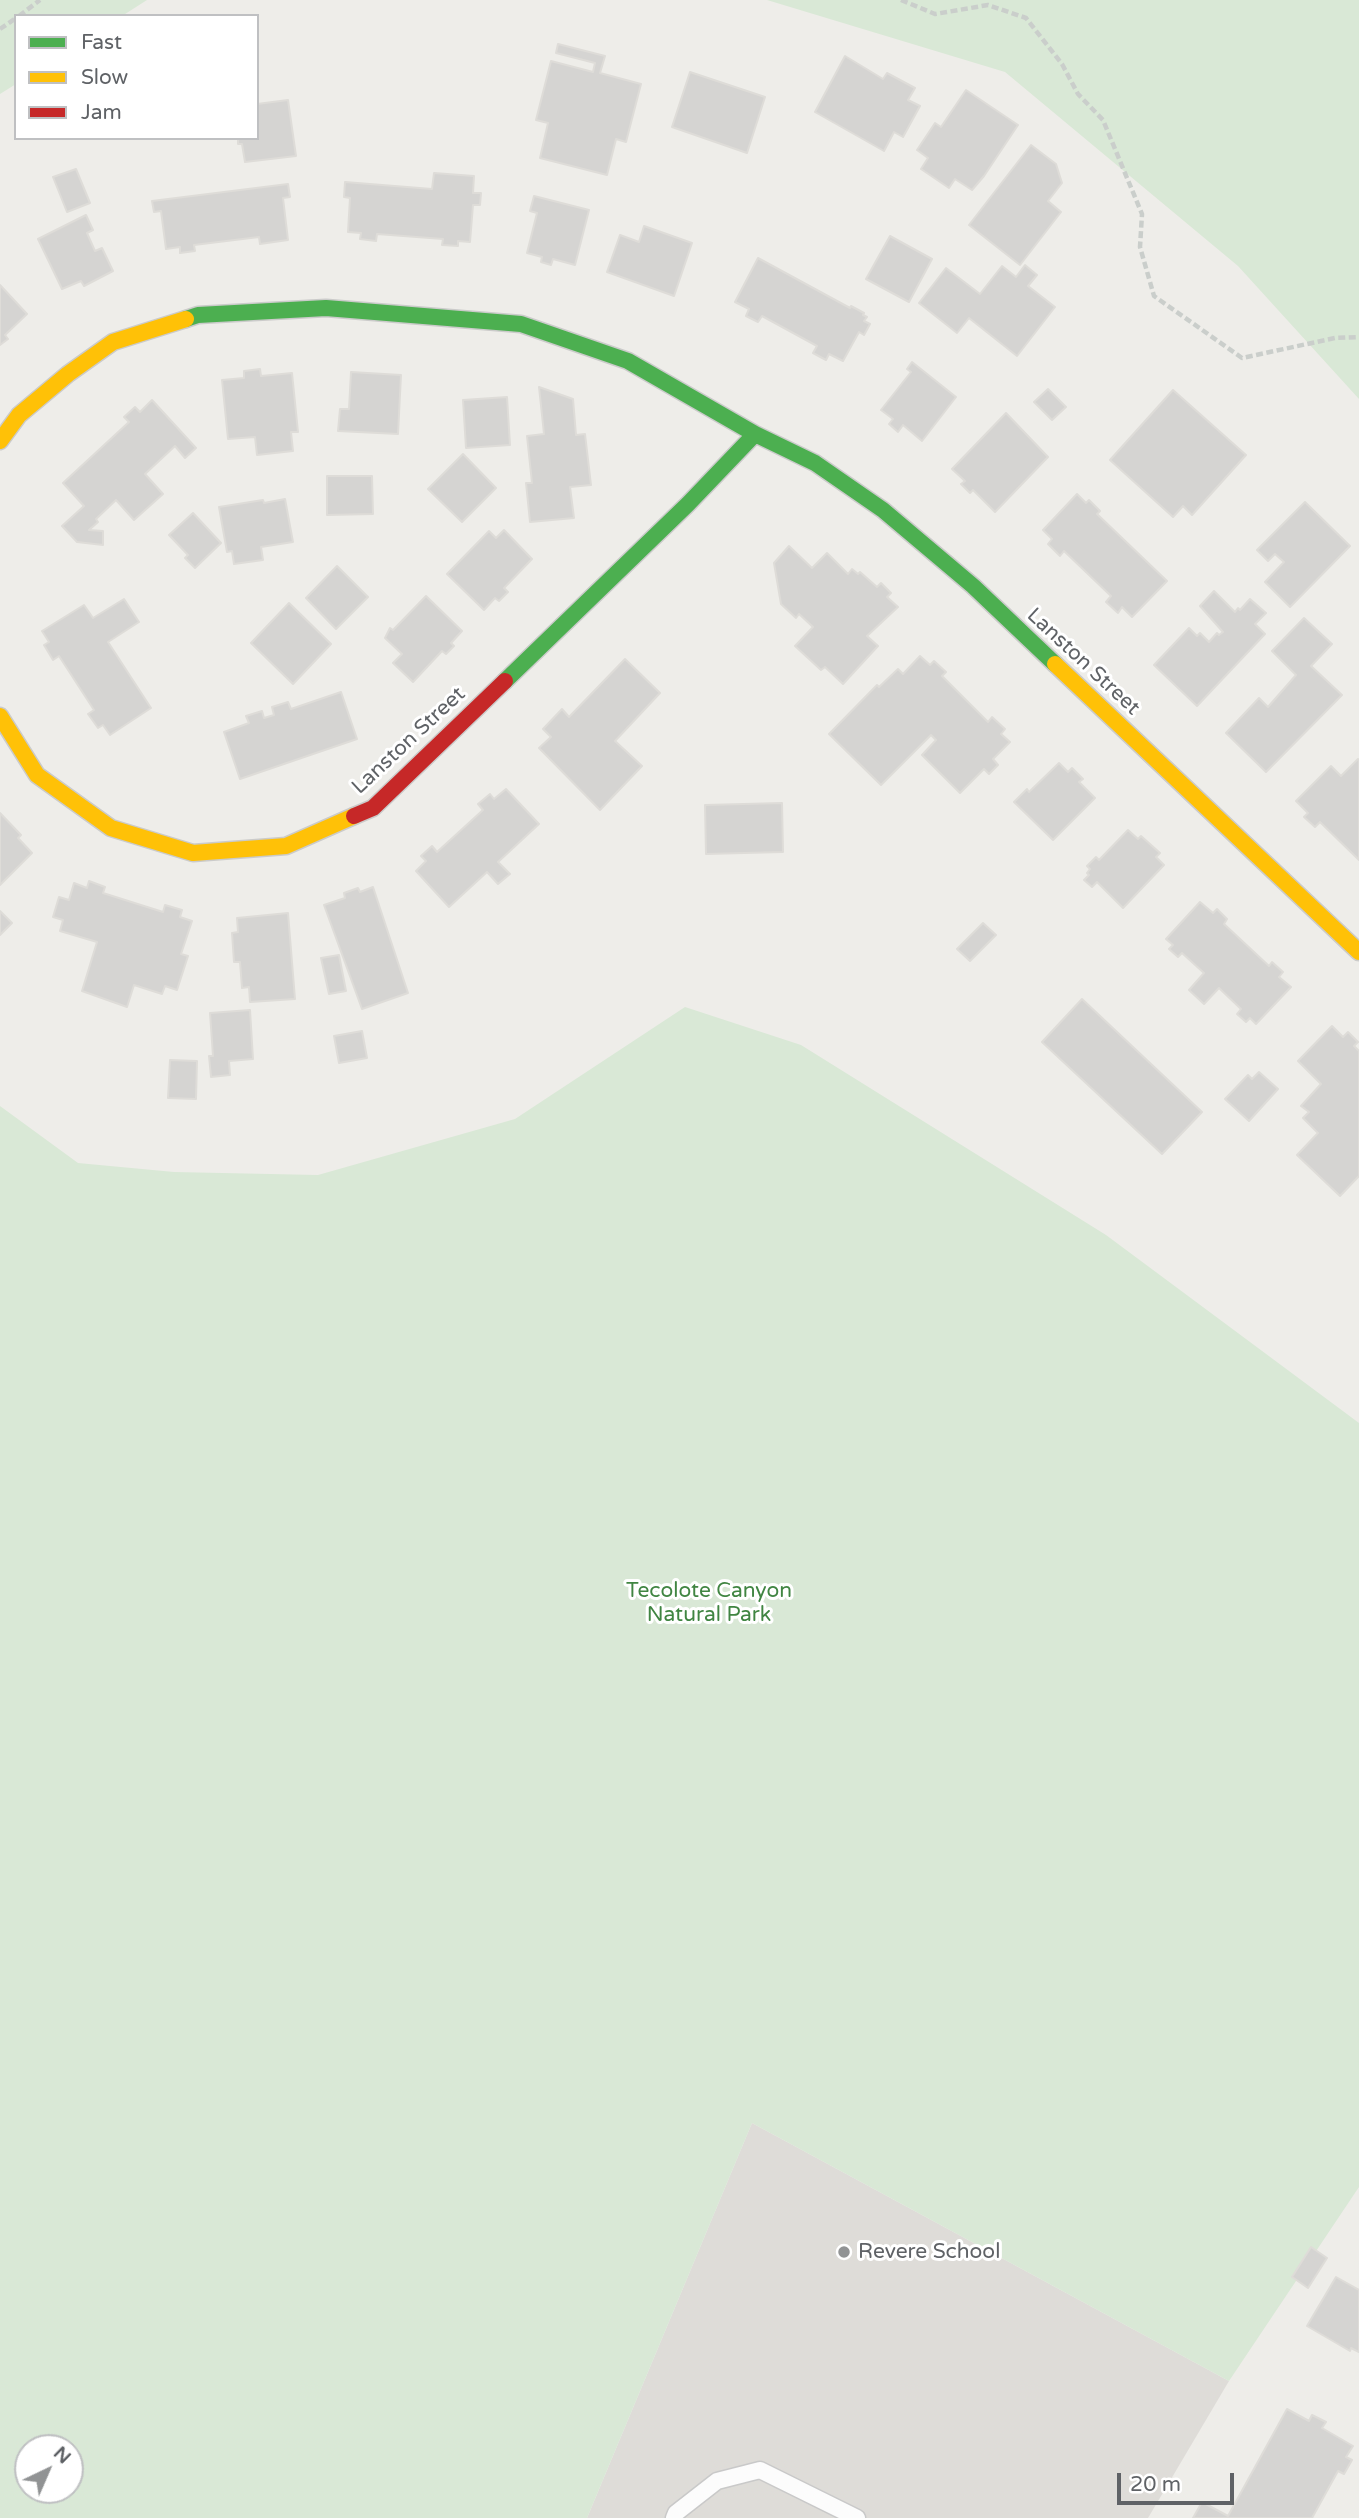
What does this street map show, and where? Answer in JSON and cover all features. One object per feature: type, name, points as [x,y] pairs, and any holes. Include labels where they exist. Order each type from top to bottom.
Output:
[{"type":"street","name":"Lanston Street","points":[[0,440],[19,415],[68,374],[113,342],[198,315],[326,308],[521,324],[628,361],[755,434],[815,463],[883,510],[973,586],[1359,952]]},
{"type":"street","name":"Lanston Street","points":[[0,716],[37,775],[111,828],[193,853],[286,845],[373,808],[688,504],[755,434]]},
{"type":"lane","points":[[674,2518],[676,2513],[717,2482],[761,2470],[857,2518]]},
{"type":"path","points":[[21,14],[40,0]]},
{"type":"path","points":[[901,0],[935,14],[988,5],[1027,18],[1062,64],[1077,94],[1103,120],[1142,214],[1140,247],[1154,296],[1242,358],[1335,338],[1359,337]]},
{"type":"shaded area","name":"Revere School","points":[[752,2123],[1229,2381],[1148,2518],[587,2518]]},
{"type":"green space","points":[[0,0],[147,0],[125,14],[14,14],[14,85],[0,94]]},
{"type":"green space","points":[[767,0],[1359,0],[1359,399],[1238,266],[1005,72]]},
{"type":"green space","name":"Tecolote Canyon Natural Park","points":[[685,1007],[801,1045],[1106,1235],[1359,1423],[1359,2187],[1229,2381],[752,2123],[587,2518],[0,2518],[0,1106],[78,1163],[174,1172],[318,1175],[515,1119]]},
{"type":"building","points":[[558,44],[605,56],[600,73],[641,84],[626,142],[616,139],[607,175],[540,158],[548,123],[536,120],[551,61],[593,72],[595,63],[556,53]]},
{"type":"building","points":[[845,56],[883,79],[887,73],[915,88],[908,100],[920,106],[903,137],[894,132],[884,151],[815,112]]},
{"type":"building","points":[[690,72],[765,97],[747,153],[672,127]]},
{"type":"building","points":[[966,90],[1018,125],[972,190],[955,179],[949,188],[921,169],[928,158],[917,150],[935,123],[941,127]]},
{"type":"building","points":[[288,100],[296,156],[245,162],[242,144],[238,144],[238,140],[259,140],[259,104]]},
{"type":"building","points":[[1031,145],[1056,164],[1062,183],[1048,201],[1061,212],[1020,265],[969,225]]},
{"type":"building","points":[[76,169],[90,203],[67,212],[53,177]]},
{"type":"building","points":[[434,173],[474,176],[473,193],[481,193],[480,205],[473,205],[470,242],[458,241],[458,246],[442,245],[443,239],[377,234],[376,241],[360,239],[361,233],[348,232],[350,198],[344,197],[345,182],[432,189]]},
{"type":"building","points":[[288,184],[290,197],[283,198],[288,240],[260,244],[259,237],[194,245],[195,251],[180,253],[180,247],[166,249],[161,211],[154,212],[152,201]]},
{"type":"building","points":[[534,196],[589,210],[575,265],[553,259],[551,265],[541,262],[542,257],[527,253],[537,213],[530,211]]},
{"type":"building","points":[[86,215],[93,230],[87,233],[95,251],[102,248],[113,271],[84,286],[81,281],[62,289],[38,239]]},
{"type":"building","points":[[644,226],[692,243],[674,296],[607,272],[620,235],[639,242]]},
{"type":"building","points":[[890,236],[932,259],[909,302],[866,279]]},
{"type":"building","points":[[758,258],[864,313],[867,317],[864,321],[870,324],[864,335],[859,332],[843,361],[829,354],[826,360],[813,353],[817,346],[762,316],[758,322],[746,316],[749,309],[735,302]]},
{"type":"building","points":[[1025,265],[1037,275],[1028,286],[1055,307],[1017,356],[969,318],[957,333],[919,303],[946,268],[980,294],[1002,266],[1016,277]]},
{"type":"building","points":[[0,285],[27,314],[5,335],[8,339],[0,345]]},
{"type":"building","points":[[912,362],[956,397],[922,441],[903,425],[898,432],[889,424],[893,419],[881,410],[911,372],[907,369]]},
{"type":"building","points":[[260,369],[261,376],[292,373],[298,432],[291,432],[293,451],[257,455],[255,437],[228,439],[222,380],[244,378],[244,371]]},
{"type":"building","points":[[351,372],[401,375],[398,434],[338,431],[340,409],[349,409]]},
{"type":"building","points":[[539,387],[573,399],[576,435],[585,434],[591,485],[570,487],[574,518],[530,522],[526,483],[532,483],[527,436],[544,434]]},
{"type":"building","points":[[1048,389],[1066,407],[1052,420],[1034,402]]},
{"type":"building","points":[[1173,390],[1246,455],[1192,515],[1183,506],[1173,517],[1110,460]]},
{"type":"building","points":[[507,397],[510,445],[466,448],[463,400]]},
{"type":"building","points":[[152,400],[196,448],[185,458],[175,446],[145,474],[163,494],[134,520],[116,500],[96,519],[98,522],[89,530],[103,531],[103,545],[77,542],[62,526],[84,506],[63,483],[129,422],[124,417],[135,407],[140,412]]},
{"type":"building","points":[[1006,413],[1048,457],[995,512],[973,490],[970,493],[961,484],[965,481],[952,469]]},
{"type":"building","points":[[463,454],[496,488],[462,522],[428,489]]},
{"type":"building","points":[[327,476],[372,476],[373,514],[327,515]]},
{"type":"building","points":[[1077,494],[1086,503],[1089,500],[1100,511],[1097,514],[1167,581],[1132,617],[1122,607],[1118,613],[1106,602],[1111,596],[1064,551],[1060,556],[1048,544],[1052,539],[1043,530]]},
{"type":"building","points":[[285,499],[293,542],[261,547],[263,560],[234,564],[232,551],[227,552],[219,507]]},
{"type":"building","points":[[1305,502],[1350,546],[1290,607],[1265,582],[1284,562],[1275,554],[1268,561],[1257,550]]},
{"type":"building","points":[[193,513],[221,543],[195,568],[185,558],[188,555],[169,535]]},
{"type":"building","points":[[504,530],[532,559],[504,588],[508,592],[499,601],[495,598],[484,610],[447,574],[489,531],[496,538]]},
{"type":"building","points":[[789,546],[812,568],[827,553],[848,574],[852,569],[858,574],[860,572],[877,587],[881,583],[891,593],[887,597],[898,607],[867,636],[878,646],[843,684],[825,667],[821,670],[795,646],[813,627],[799,614],[796,618],[781,604],[774,563]]},
{"type":"building","points":[[337,566],[368,597],[336,629],[306,598]]},
{"type":"building","points":[[1214,591],[1235,612],[1250,599],[1266,613],[1255,624],[1265,634],[1197,706],[1154,665],[1189,628],[1197,636],[1200,633],[1209,642],[1217,633],[1219,635],[1223,632],[1200,606]]},
{"type":"building","points":[[426,596],[462,631],[451,643],[454,646],[446,654],[442,651],[413,682],[393,663],[402,654],[385,638],[390,628],[393,630]]},
{"type":"building","points":[[124,599],[139,622],[108,642],[151,708],[110,735],[103,725],[98,728],[88,714],[94,710],[59,656],[53,660],[44,645],[49,642],[42,631],[84,605],[93,618]]},
{"type":"building","points":[[289,603],[331,644],[293,684],[251,643]]},
{"type":"building","points":[[1304,618],[1332,644],[1311,666],[1342,695],[1266,772],[1226,733],[1259,698],[1268,707],[1296,675],[1272,651]]},
{"type":"building","points":[[920,656],[930,665],[934,661],[946,672],[942,676],[988,722],[992,717],[1005,729],[1001,734],[1010,742],[993,759],[998,765],[989,774],[984,769],[960,793],[922,755],[936,740],[931,735],[881,785],[829,734],[877,685],[879,687],[898,669],[903,674]]},
{"type":"building","points":[[625,659],[660,693],[615,741],[642,766],[600,810],[539,748],[551,737],[543,729],[562,709],[569,717]]},
{"type":"building","points":[[341,692],[357,739],[240,779],[224,732],[249,723],[246,716],[262,711],[264,718],[274,715],[272,707],[288,702],[291,709]]},
{"type":"building","points":[[1358,759],[1359,860],[1320,822],[1315,827],[1304,817],[1308,813],[1296,801],[1331,766],[1341,776]]},
{"type":"building","points":[[1059,763],[1068,772],[1072,768],[1083,779],[1079,782],[1095,798],[1053,840],[1014,802],[1027,789],[1029,792]]},
{"type":"building","points":[[506,789],[539,824],[498,862],[510,874],[498,884],[487,872],[449,907],[416,871],[426,861],[421,856],[432,846],[437,852],[483,810],[478,804],[490,794],[494,799]]},
{"type":"building","points":[[782,803],[783,852],[706,854],[705,805]]},
{"type":"building","points":[[0,813],[21,835],[18,838],[32,853],[0,885]]},
{"type":"building","points":[[1128,830],[1138,839],[1141,836],[1160,853],[1156,857],[1164,865],[1123,908],[1097,882],[1092,887],[1084,880],[1089,875],[1087,873],[1090,869],[1087,866],[1096,857],[1099,860]]},
{"type":"building","points":[[89,881],[105,887],[103,893],[163,912],[165,905],[182,910],[180,917],[192,921],[181,954],[188,956],[177,990],[165,986],[162,994],[134,985],[127,1007],[82,991],[97,942],[60,931],[63,920],[53,917],[59,897],[69,900],[74,883],[87,888]]},
{"type":"building","points":[[373,887],[408,993],[362,1009],[324,905],[345,898],[344,893],[358,888],[360,892]]},
{"type":"building","points":[[1200,902],[1213,913],[1217,909],[1227,919],[1224,924],[1269,966],[1272,962],[1283,972],[1279,977],[1291,987],[1256,1024],[1250,1018],[1246,1022],[1237,1014],[1241,1009],[1219,988],[1204,1004],[1189,990],[1204,973],[1182,953],[1178,957],[1169,949],[1173,945],[1166,939]]},
{"type":"building","points":[[0,911],[12,923],[0,935]]},
{"type":"building","points":[[288,913],[295,999],[250,1002],[249,987],[242,988],[240,962],[234,962],[232,933],[238,932],[237,918]]},
{"type":"building","points":[[983,923],[996,935],[970,961],[957,949]]},
{"type":"building","points":[[339,955],[346,991],[329,994],[321,958]]},
{"type":"building","points":[[1082,999],[1202,1112],[1162,1154],[1042,1042]]},
{"type":"building","points":[[250,1010],[253,1059],[229,1061],[230,1075],[211,1077],[209,1056],[213,1056],[210,1013]]},
{"type":"building","points":[[1332,1026],[1343,1037],[1348,1032],[1358,1042],[1354,1046],[1359,1051],[1359,1176],[1340,1196],[1297,1155],[1318,1133],[1303,1118],[1309,1112],[1301,1106],[1321,1084],[1298,1061]]},
{"type":"building","points":[[362,1031],[367,1058],[339,1063],[334,1036]]},
{"type":"building","points":[[170,1060],[197,1061],[196,1099],[168,1098]]},
{"type":"building","points":[[1259,1072],[1278,1089],[1249,1121],[1225,1099],[1248,1075],[1252,1079]]},
{"type":"building","points":[[1311,2247],[1327,2258],[1308,2288],[1292,2277]]},
{"type":"building","points":[[1336,2277],[1359,2290],[1359,2352],[1351,2348],[1350,2351],[1307,2326]]},
{"type":"building","points":[[1287,2409],[1309,2421],[1312,2415],[1326,2422],[1322,2428],[1353,2446],[1346,2457],[1352,2460],[1344,2474],[1338,2471],[1312,2518],[1193,2518],[1202,2502],[1228,2516]]},
{"type":"traffic: fast","points":[[186,319],[198,315],[326,308],[521,324],[628,361],[755,434],[815,463],[883,510],[973,586],[1055,664]]},
{"type":"traffic: fast","points":[[505,681],[688,504],[755,434]]},
{"type":"traffic: slow","points":[[0,441],[19,415],[68,374],[113,342],[186,319]]},
{"type":"traffic: slow","points":[[1055,664],[1359,952]]},
{"type":"traffic: slow","points":[[0,716],[37,775],[111,828],[193,853],[286,846],[354,816]]},
{"type":"traffic: jam","points":[[354,816],[373,808],[505,681]]},
{"type":"place","name":"Revere School","points":[[844,2252]]}]
